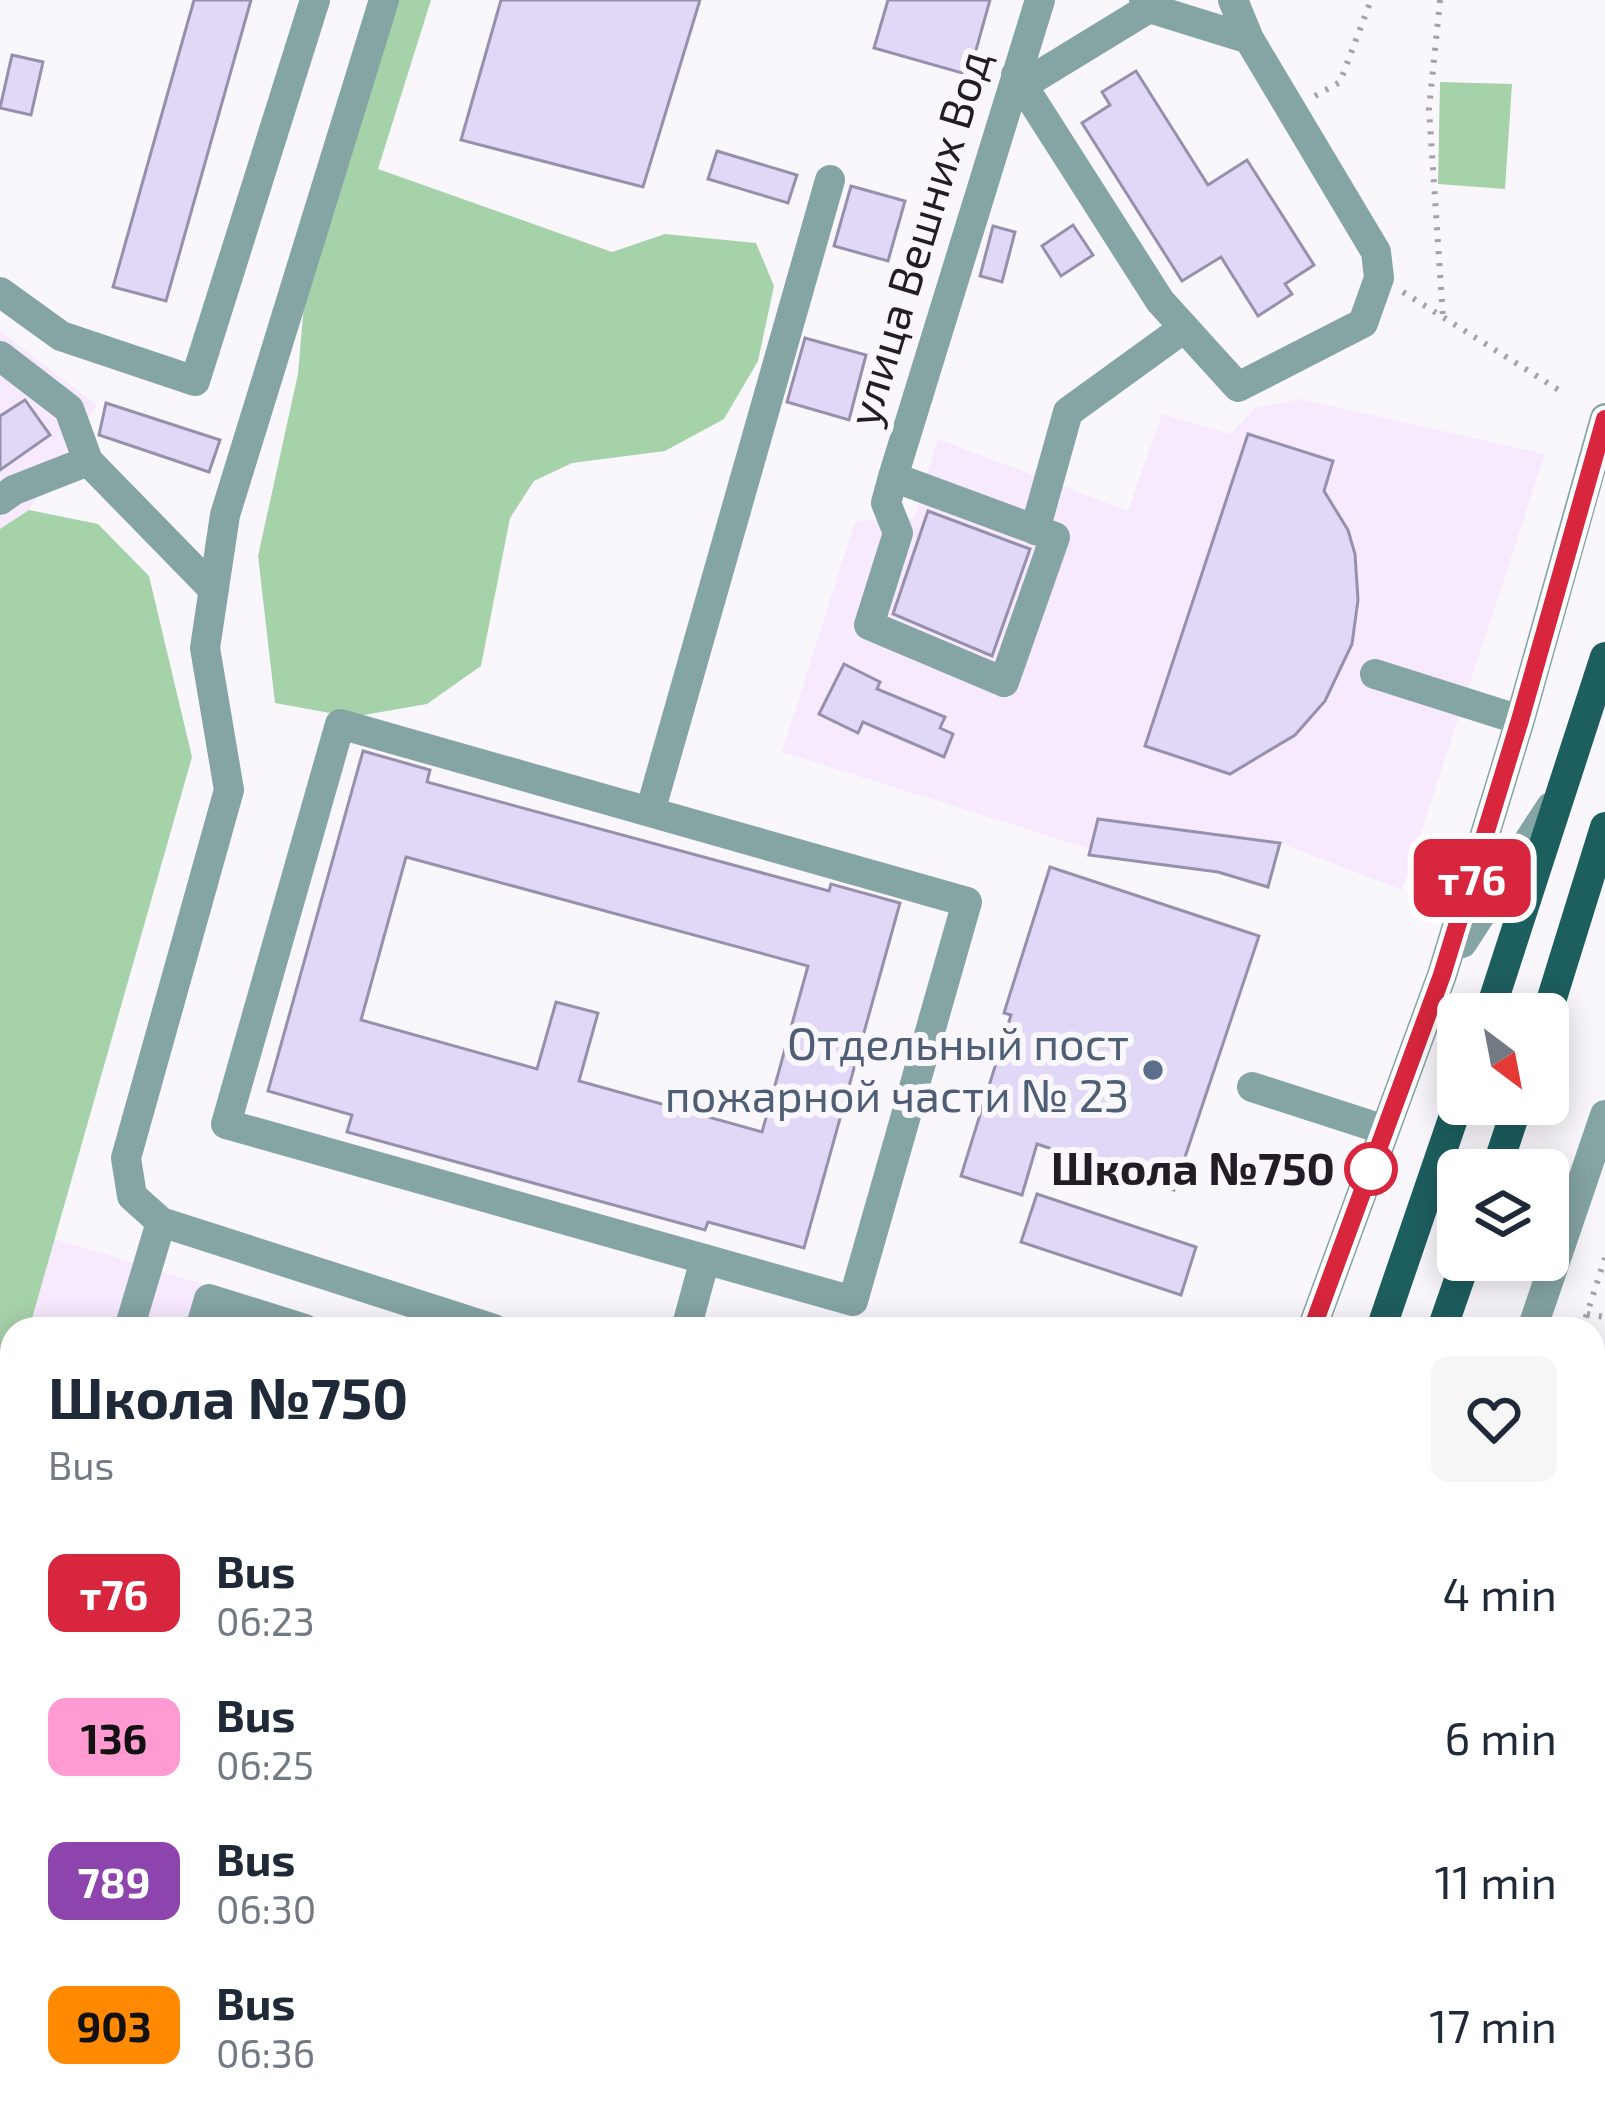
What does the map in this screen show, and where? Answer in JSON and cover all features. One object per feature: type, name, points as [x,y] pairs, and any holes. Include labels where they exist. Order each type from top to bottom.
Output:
[{"type":"main road","points":[[1496,993],[1605,657]]},
{"type":"main road","points":[[1553,993],[1605,827]]},
{"type":"main road","points":[[1386,1317],[1451,1125]]},
{"type":"main road","points":[[1446,1317],[1459,1281]]},
{"type":"street","points":[[0,292],[62,336],[195,381],[315,0]]},
{"type":"street","points":[[384,0],[225,515],[205,648],[229,790],[126,1158],[132,1196],[161,1222],[457,1317]]},
{"type":"street","name":"улица Вешних Вод","points":[[889,490],[1040,0]]},
{"type":"street","points":[[1233,0],[1249,39],[1376,252],[1379,278],[1363,323],[1238,387],[1160,302],[1019,80],[1147,4],[1249,39]]},
{"type":"street","points":[[650,812],[830,180]]},
{"type":"street","points":[[1035,530],[1068,412],[1184,328]]},
{"type":"street","points":[[0,356],[70,409],[88,461],[214,590]]},
{"type":"street","points":[[1316,1317],[1442,975],[1605,418]]},
{"type":"street","points":[[0,500],[88,461]]},
{"type":"street","points":[[889,490],[1035,530],[1055,537],[1004,682],[869,625],[898,532],[889,490]]},
{"type":"street","points":[[1375,674],[1520,720]]},
{"type":"street","points":[[340,724],[967,902],[853,1301],[705,1259],[226,1124],[340,724]]},
{"type":"street","points":[[1442,975],[1564,787]]},
{"type":"street","points":[[1252,1087],[1385,1130]]},
{"type":"street","points":[[1536,1317],[1605,1115]]},
{"type":"street","points":[[133,1317],[161,1222]]},
{"type":"street","points":[[689,1317],[705,1259]]},
{"type":"street","points":[[204,1317],[209,1299],[267,1317]]},
{"type":"path","points":[[1290,108],[1340,82],[1371,0]]},
{"type":"path","points":[[1440,0],[1430,109],[1443,318]]},
{"type":"path","points":[[1379,278],[1562,392]]},
{"type":"path","points":[[1586,1317],[1605,1258]]},
{"type":"path","points":[[1587,1314],[1605,1317]]},
{"type":"shaded area","points":[[0,331],[97,405],[29,510],[0,529]]},
{"type":"shaded area","points":[[1300,399],[1545,454],[1402,890],[1280,843],[1099,819],[1090,849],[782,752],[855,521],[914,518],[938,439],[1128,511],[1162,414],[1230,434],[1255,408]]},
{"type":"shaded area","points":[[54,1239],[307,1317],[32,1317]]},
{"type":"green space","points":[[393,0],[431,0],[378,169],[612,252],[665,234],[756,243],[774,286],[758,361],[724,419],[665,451],[572,463],[534,481],[510,518],[481,666],[427,704],[352,717],[275,703],[258,556],[298,374],[306,281]]},
{"type":"green space","points":[[1440,82],[1512,84],[1505,189],[1438,184]]},
{"type":"green space","points":[[29,510],[98,524],[149,576],[192,757],[32,1317],[0,1317],[0,529]]},
{"type":"building","points":[[194,0],[251,0],[166,301],[113,287]]},
{"type":"building","points":[[501,0],[700,0],[643,187],[461,140]]},
{"type":"building","points":[[888,0],[990,0],[969,75],[874,48]]},
{"type":"building","points":[[12,55],[43,62],[31,115],[0,108]]},
{"type":"building","points":[[1136,71],[1208,185],[1247,160],[1314,265],[1285,284],[1292,294],[1258,316],[1221,257],[1182,281],[1082,123],[1110,105],[1102,92]]},
{"type":"building","points":[[717,151],[797,175],[788,203],[708,179]]},
{"type":"building","points":[[851,186],[905,201],[888,261],[834,246]]},
{"type":"building","points":[[1073,225],[1093,255],[1061,276],[1042,246]]},
{"type":"building","points":[[993,226],[1015,232],[1002,282],[980,276]]},
{"type":"building","points":[[805,338],[866,355],[849,420],[787,402]]},
{"type":"building","points":[[25,400],[50,435],[0,470],[0,416]]},
{"type":"building","points":[[106,403],[220,440],[209,472],[99,435]]},
{"type":"building","points":[[1248,434],[1333,461],[1324,491],[1348,530],[1358,600],[1352,644],[1325,701],[1295,735],[1230,774],[1145,746]]},
{"type":"building","points":[[928,511],[1030,549],[992,656],[893,614]]},
{"type":"building","points":[[844,664],[880,682],[877,689],[945,717],[940,728],[953,734],[944,757],[863,722],[858,733],[819,714]]},
{"type":"building","points":[[363,751],[430,770],[427,782],[829,891],[831,884],[900,903],[804,1248],[708,1222],[705,1230],[347,1132],[352,1115],[268,1091]],"holes":[[[406,857],[808,966],[762,1132],[579,1081],[598,1013],[556,1002],[537,1069],[361,1020]]]},
{"type":"building","points":[[1098,819],[1280,843],[1268,887],[1218,872],[1089,855]]},
{"type":"building","points":[[1050,867],[1259,936],[1174,1190],[1037,1144],[1022,1195],[961,1176],[1011,1015],[1004,1013]]},
{"type":"building","points":[[1037,1194],[1196,1247],[1181,1295],[1021,1242]]},
{"type":"bus line","name":"т76","points":[[1316,1317],[1442,975],[1605,419]]},
{"type":"place","name":"Отдельный пост пожарной части № 23","points":[[1153,1070]]},
{"type":"place","name":"Школа №750","points":[[1371,1169]]}]
